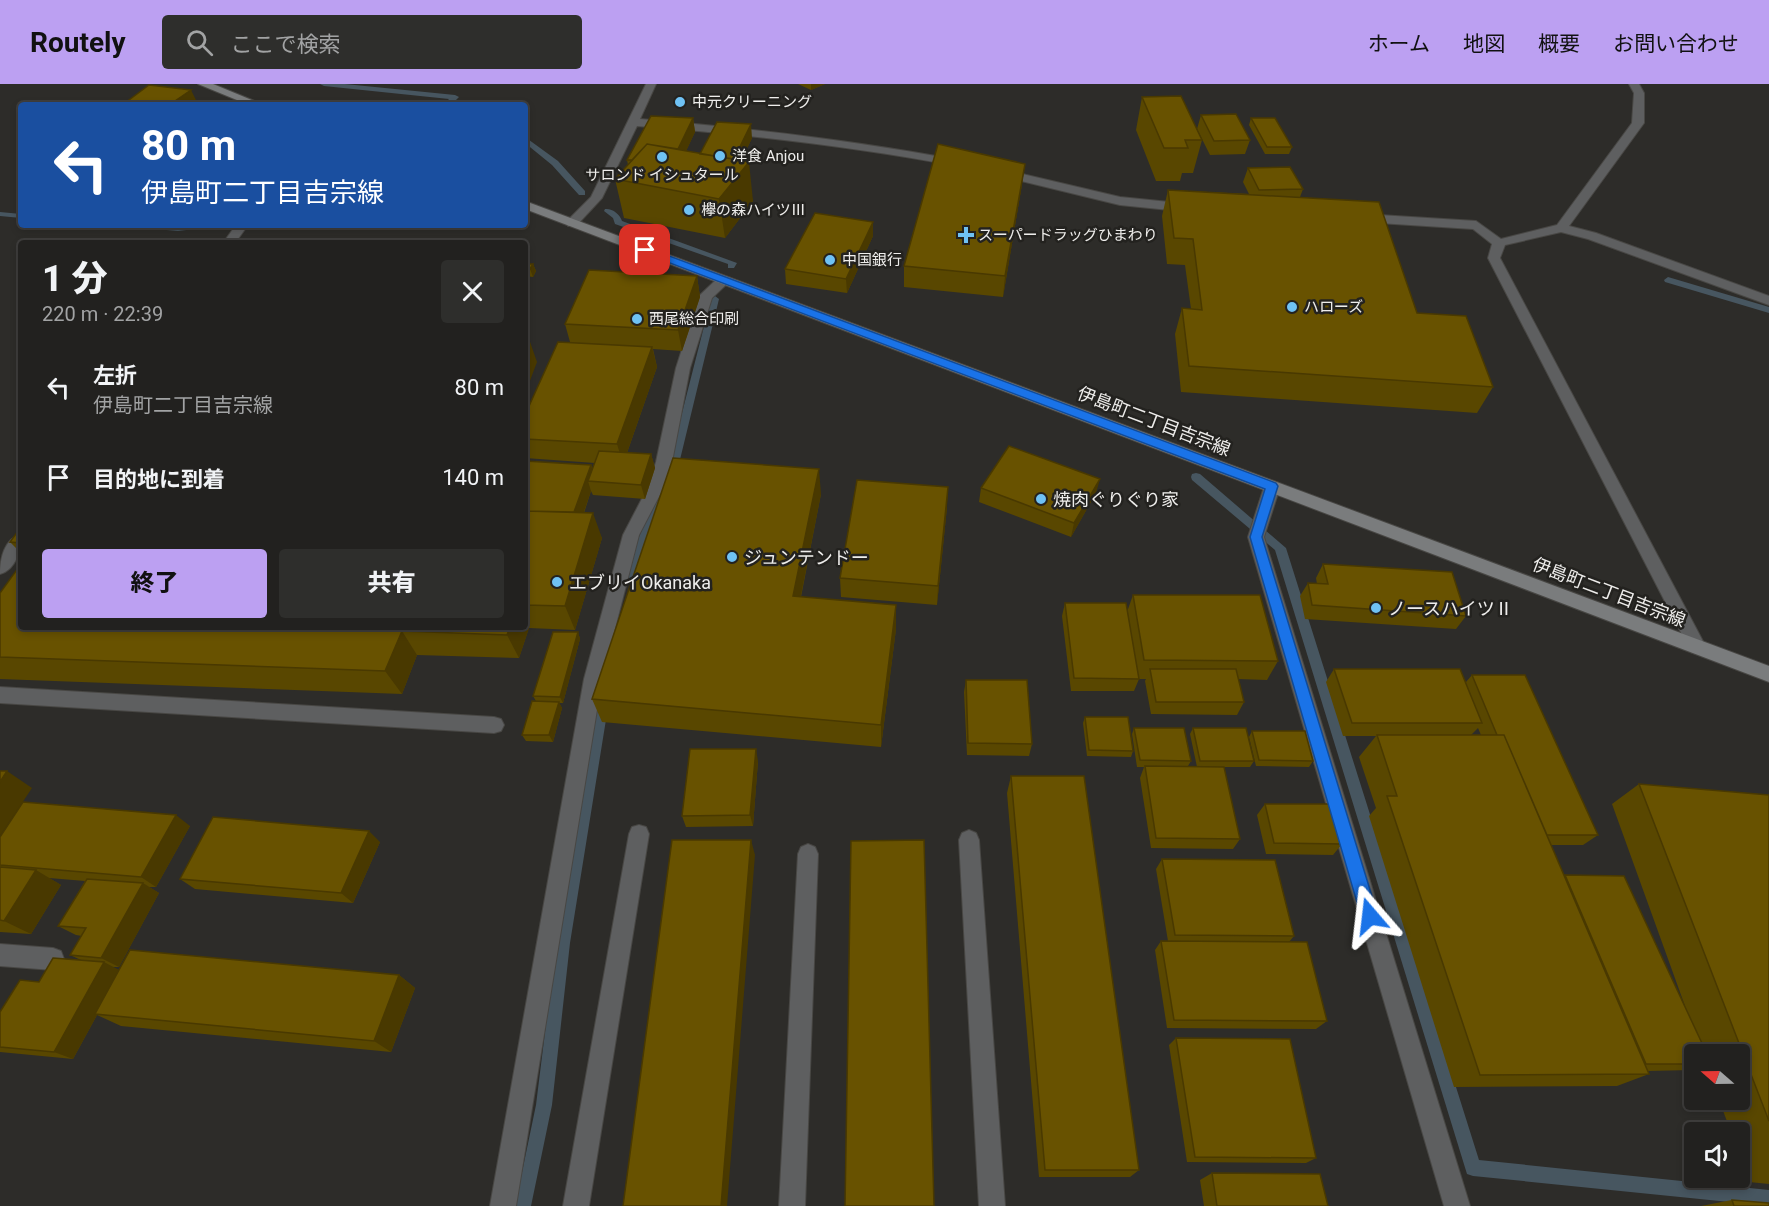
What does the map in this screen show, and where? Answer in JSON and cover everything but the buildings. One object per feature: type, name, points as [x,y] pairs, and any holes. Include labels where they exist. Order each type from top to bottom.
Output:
[{"type":"street","points":[[203,84],[251,102]]},
{"type":"street","points":[[572,223],[596,198],[651,84]]},
{"type":"street","points":[[1561,228],[1638,123],[1639,93],[1634,84]]},
{"type":"street","points":[[634,122],[708,128],[893,151],[967,165]]},
{"type":"street","points":[[989,170],[1120,201],[1202,209]]},
{"type":"street","name":"伊島町二丁目吉宗線","points":[[528,206],[1769,674]]},
{"type":"street","points":[[1345,217],[1476,225],[1499,243]]},
{"type":"street","points":[[1499,243],[1561,228],[1592,236],[1769,301]]},
{"type":"street","points":[[1499,243],[1494,258],[1697,646]]},
{"type":"street","points":[[503,1206],[593,679],[631,535],[656,487],[664,462],[684,368],[706,296],[724,280]]},
{"type":"street","points":[[1272,486],[1258,530],[1457,1206]]},
{"type":"street","points":[[0,568],[18,544]]},
{"type":"street","points":[[0,695],[494,725]]},
{"type":"street","points":[[576,1206],[639,834]]},
{"type":"street","points":[[969,840],[992,1206]]},
{"type":"street","points":[[792,1206],[808,854]]},
{"type":"street","points":[[0,955],[53,958]]},
{"type":"waterway","points":[[324,84],[455,97],[450,102]]},
{"type":"waterway","points":[[528,141],[555,163],[582,193]]},
{"type":"waterway","points":[[608,211],[617,217],[618,222],[733,263],[731,266]]},
{"type":"waterway","points":[[0,214],[18,216]]},
{"type":"waterway","points":[[167,228],[186,228]]},
{"type":"waterway","points":[[1668,280],[1769,310]]},
{"type":"waterway","points":[[672,472],[715,299]]},
{"type":"waterway","points":[[1196,477],[1280,548],[1473,1168],[1769,1198]]},
{"type":"waterway","points":[[632,582],[645,537],[660,499]]},
{"type":"waterway","points":[[523,1206],[544,1105],[563,943],[603,701]]},
{"type":"place","name":"中元クリーニング","points":[[680,102]]},
{"type":"place","name":"洋食 Anjou","points":[[720,156]]},
{"type":"place","name":"サロンド イシュタール","points":[[662,157]]},
{"type":"place","name":"欅の森ハイツⅢ","points":[[689,210]]},
{"type":"place","name":"スーパードラッグひまわり","points":[[966,235]]},
{"type":"place","name":"中国銀行","points":[[830,260]]},
{"type":"place","name":"ハローズ","points":[[1292,307]]},
{"type":"place","name":"西尾総合印刷","points":[[637,319]]},
{"type":"place","name":"焼肉ぐりぐり家","points":[[1041,499]]},
{"type":"place","name":"ジュンテンドー","points":[[732,557]]},
{"type":"place","name":"エブリイOkanaka","points":[[557,582]]},
{"type":"place","name":"ノースハイツⅡ","points":[[1376,608]]},
{"type":"route","points":[[645,250],[1272,486],[1256,537],[1370,916]]}]
